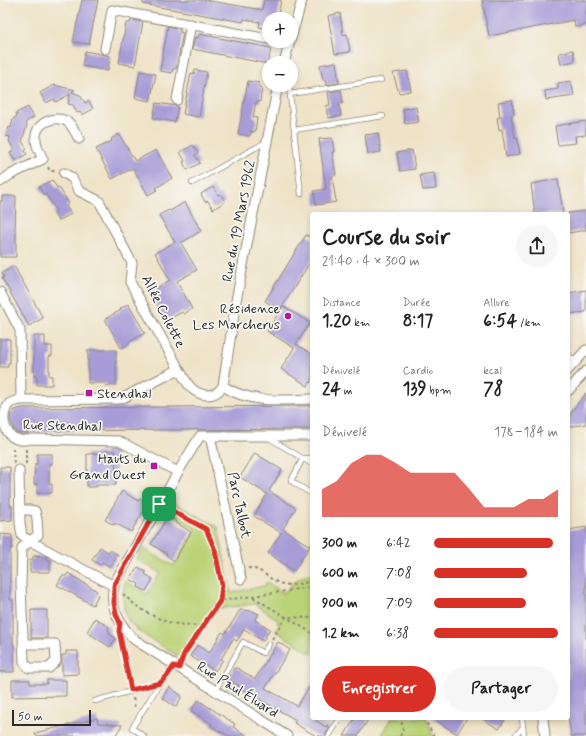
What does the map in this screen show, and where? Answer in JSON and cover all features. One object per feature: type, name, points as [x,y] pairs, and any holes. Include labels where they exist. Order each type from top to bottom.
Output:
[{"type":"street","points":[[298,12],[302,0]]},
{"type":"street","points":[[105,49],[112,10],[262,38]]},
{"type":"street","points":[[177,100],[191,24]]},
{"type":"street","name":"Rue du 19 Mars 1962","points":[[223,386],[236,301],[277,92]]},
{"type":"street","points":[[0,182],[10,175],[43,159],[36,146],[36,134],[43,123],[51,120],[62,119],[69,123],[79,139]]},
{"type":"street","name":"Allée Colette","points":[[64,173],[72,178],[79,191],[99,201],[132,263],[130,282],[178,369]]},
{"type":"street","points":[[0,292],[20,330],[21,400]]},
{"type":"street","points":[[570,368],[586,350]]},
{"type":"street","points":[[178,369],[190,387],[199,394],[212,395],[218,392],[223,386],[234,393],[255,399],[310,399]]},
{"type":"street","name":"Rue Stendhal","points":[[178,369],[125,397],[118,399],[21,400],[10,402],[3,410],[1,419],[3,427],[9,434],[20,441],[33,439],[119,441],[178,472]]},
{"type":"street","points":[[570,389],[586,371]]},
{"type":"street","points":[[20,470],[20,523],[22,536],[114,586],[159,504],[200,436],[310,436]]},
{"type":"street","name":"Parc Talbot","points":[[210,436],[241,579]]},
{"type":"street","points":[[20,510],[35,511],[38,519],[38,535],[22,548],[21,584],[23,644]]},
{"type":"street","name":"Rue Paul Éluard","points":[[114,586],[113,595],[116,614],[126,631],[135,640],[287,736]]},
{"type":"street","points":[[543,720],[545,736]]},
{"type":"lane","points":[[301,194],[290,94],[381,80]]},
{"type":"lane","points":[[294,130],[383,116]]},
{"type":"lane","points":[[192,183],[267,141]]},
{"type":"lane","points":[[570,357],[576,362]]},
{"type":"lane","points":[[266,436],[310,463]]},
{"type":"lane","points":[[303,458],[310,458]]},
{"type":"lane","points":[[303,458],[291,481],[310,493]]},
{"type":"lane","points":[[215,691],[243,642],[264,653],[269,644]]},
{"type":"lane","points":[[144,736],[132,728],[160,683],[177,667]]},
{"type":"lane","points":[[94,701],[160,683]]},
{"type":"lane","points":[[329,736],[339,720]]},
{"type":"lane","points":[[522,720],[524,736]]},
{"type":"lane","points":[[515,736],[523,727]]},
{"type":"path","points":[[43,159],[50,171],[64,173]]},
{"type":"path","points":[[13,437],[14,463],[20,470],[26,467],[26,440]]},
{"type":"path","points":[[159,504],[206,529],[215,550],[222,585],[220,601],[184,654],[177,667]]},
{"type":"path","points":[[239,568],[259,570],[277,582],[296,585],[310,582]]},
{"type":"path","points":[[114,586],[133,604],[148,614],[171,622],[203,626]]},
{"type":"path","points":[[220,601],[310,587]]},
{"type":"path","points":[[252,596],[310,632]]},
{"type":"path","points":[[286,617],[310,618]]},
{"type":"path","points":[[269,644],[286,617]]},
{"type":"path","points":[[120,639],[138,719]]},
{"type":"path","points":[[400,736],[404,731],[401,720]]},
{"type":"path","points":[[425,720],[434,736]]},
{"type":"green space","points":[[171,501],[218,527],[231,593],[264,586],[267,582],[284,593],[296,580],[310,574],[310,653],[276,631],[279,626],[277,619],[255,604],[215,609],[184,659],[144,635],[137,629],[125,614],[123,595],[125,581],[147,594],[160,573],[137,559],[143,548],[174,566],[196,529],[165,511]]},
{"type":"green space","points":[[391,720],[427,720],[433,736],[381,736]]},
{"type":"building","points":[[82,0],[98,0],[89,44],[73,42]]},
{"type":"building","points":[[143,0],[205,0],[262,10],[264,0],[281,0],[278,12],[262,12],[262,28],[259,27],[260,22],[244,19],[243,22],[143,4]]},
{"type":"building","points":[[482,0],[586,0],[586,25],[575,27],[574,20],[489,36]]},
{"type":"building","points":[[340,13],[343,35],[347,34],[350,52],[335,54],[328,16]]},
{"type":"building","points":[[131,20],[143,22],[135,66],[119,63],[126,23],[130,23]]},
{"type":"building","points":[[168,26],[180,29],[180,32],[183,33],[176,69],[173,69],[172,73],[160,71]]},
{"type":"building","points":[[199,34],[262,46],[262,48],[271,48],[270,56],[262,56],[262,63],[192,49],[195,37],[198,38]]},
{"type":"building","points":[[573,50],[575,61],[561,64],[559,53]]},
{"type":"building","points":[[85,51],[110,56],[108,71],[82,66]]},
{"type":"building","points":[[336,62],[339,83],[326,85],[325,80],[323,80],[320,65]]},
{"type":"building","points":[[195,70],[207,72],[199,117],[183,114],[191,73],[194,74]]},
{"type":"building","points":[[140,71],[156,74],[150,101],[135,98]]},
{"type":"building","points":[[407,71],[411,91],[399,93],[393,73]]},
{"type":"building","points":[[248,81],[259,83],[259,87],[262,88],[260,102],[256,102],[253,117],[257,118],[255,132],[251,131],[250,136],[238,134]]},
{"type":"building","points":[[571,81],[574,96],[546,100],[545,91],[558,89],[558,83]]},
{"type":"building","points":[[54,85],[75,90],[72,92],[80,95],[85,103],[89,101],[93,109],[82,115],[80,112],[77,113],[73,105],[68,104],[70,94],[56,102],[54,99],[46,103],[40,93]]},
{"type":"building","points":[[341,90],[343,103],[339,104],[341,116],[328,118],[326,106],[330,105],[328,92]]},
{"type":"building","points":[[512,100],[514,115],[511,115],[515,138],[517,137],[520,154],[506,157],[502,129],[499,130],[497,118],[500,117],[498,102]]},
{"type":"building","points":[[156,103],[178,106],[175,122],[153,118]]},
{"type":"building","points":[[28,107],[34,117],[26,122],[27,125],[22,141],[27,149],[25,151],[27,154],[15,161],[10,153],[14,150],[9,141],[10,137],[6,136],[9,127],[11,128],[13,119],[17,116],[16,113]]},
{"type":"building","points":[[416,107],[419,122],[405,124],[403,109]]},
{"type":"building","points":[[586,121],[586,135],[575,136],[576,143],[558,145],[555,126]]},
{"type":"building","points":[[378,133],[381,152],[368,154],[365,135]]},
{"type":"building","points":[[119,134],[135,161],[156,150],[172,178],[148,195],[133,168],[112,179],[96,149],[112,141],[111,139]]},
{"type":"building","points":[[332,138],[334,152],[332,152],[336,175],[332,176],[336,202],[316,205],[314,191],[326,189],[319,139]]},
{"type":"building","points":[[193,145],[198,153],[195,155],[200,163],[187,170],[183,162],[185,161],[180,152]]},
{"type":"building","points":[[412,150],[415,169],[400,171],[397,153]]},
{"type":"building","points":[[434,173],[436,189],[423,190],[420,175]]},
{"type":"building","points":[[558,179],[563,212],[535,212],[531,184]]},
{"type":"building","points":[[52,180],[57,188],[59,187],[69,204],[66,206],[71,214],[58,221],[54,213],[56,211],[46,194],[44,195],[39,187]]},
{"type":"building","points":[[213,187],[218,195],[221,194],[225,202],[213,209],[208,201],[205,202],[201,194]]},
{"type":"building","points":[[2,196],[16,196],[16,257],[0,257],[0,201],[2,201]]},
{"type":"building","points":[[185,202],[201,231],[181,243],[197,270],[177,281],[192,309],[184,314],[182,312],[166,321],[150,292],[170,280],[155,253],[175,242],[159,215],[169,210],[170,211]]},
{"type":"building","points":[[586,211],[586,230],[570,233],[570,213]]},
{"type":"building","points":[[306,235],[310,237],[310,262],[280,310],[265,301]]},
{"type":"building","points":[[14,266],[43,318],[29,326],[2,278],[4,277],[2,273]]},
{"type":"building","points":[[586,290],[586,312],[570,314],[570,293]]},
{"type":"building","points":[[128,304],[145,333],[121,348],[105,319],[121,310],[120,309]]},
{"type":"building","points":[[283,306],[310,323],[296,344],[310,353],[310,383],[308,386],[281,369],[294,348],[267,331]]},
{"type":"building","points":[[34,336],[45,336],[45,346],[52,346],[52,356],[49,356],[49,376],[52,376],[52,385],[37,385],[37,376],[34,376]]},
{"type":"building","points":[[0,339],[10,339],[10,363],[8,363],[8,367],[0,367]]},
{"type":"building","points":[[88,350],[116,350],[116,385],[106,386],[106,383],[88,383]]},
{"type":"building","points":[[586,393],[586,424],[570,427],[570,415]]},
{"type":"building","points":[[310,406],[310,429],[32,431],[27,434],[21,434],[14,430],[10,419],[11,414],[15,410],[22,408]]},
{"type":"building","points":[[105,451],[115,451],[116,485],[97,485],[96,487],[87,487],[87,454],[105,453]]},
{"type":"building","points":[[255,453],[282,470],[269,491],[296,508],[283,529],[310,546],[294,571],[268,553],[281,533],[254,516],[267,494],[240,477]]},
{"type":"building","points":[[37,454],[52,454],[52,464],[49,464],[49,484],[52,484],[52,493],[37,493],[37,484],[34,484]]},
{"type":"building","points":[[0,467],[10,467],[10,506],[12,506],[12,520],[0,521]]},
{"type":"building","points":[[122,491],[138,501],[140,499],[148,504],[131,532],[115,523],[114,525],[105,520]]},
{"type":"building","points":[[168,516],[191,532],[174,561],[166,555],[167,554],[151,544]]},
{"type":"building","points":[[586,527],[586,736],[571,736],[569,720],[570,720],[570,530]]},
{"type":"building","points":[[0,534],[12,535],[12,549],[10,549],[10,600],[13,600],[14,672],[0,672]]},
{"type":"building","points":[[100,547],[108,552],[110,550],[118,555],[110,567],[102,562],[100,565],[92,560]]},
{"type":"building","points":[[33,556],[47,557],[47,560],[50,560],[50,572],[30,572],[30,560],[33,560]]},
{"type":"building","points":[[138,567],[153,579],[146,591],[138,587],[139,584],[130,579]]},
{"type":"building","points":[[68,573],[97,591],[96,593],[98,595],[93,605],[57,585],[62,576],[66,576]]},
{"type":"building","points":[[31,610],[47,610],[47,638],[31,638]]},
{"type":"building","points":[[240,610],[252,611],[259,614],[255,620],[270,629],[263,641],[244,629],[237,641],[233,639],[221,659],[223,660],[215,671],[190,656],[197,645],[209,653],[222,632],[225,634]]},
{"type":"building","points":[[95,618],[109,627],[109,634],[116,638],[110,647],[87,632]]},
{"type":"building","points":[[278,642],[290,650],[265,688],[297,706],[310,686],[310,720],[315,720],[326,727],[327,725],[330,727],[325,736],[316,736],[294,723],[296,720],[238,687],[239,686],[228,679],[234,668],[237,668],[255,679]]},
{"type":"building","points":[[66,651],[78,651],[78,674],[62,675],[62,655],[66,655]]},
{"type":"building","points":[[12,680],[30,680],[30,684],[47,684],[47,680],[66,680],[66,696],[12,697]]},
{"type":"building","points":[[169,687],[182,696],[176,707],[162,698]]},
{"type":"building","points":[[198,700],[235,724],[233,727],[247,736],[228,736],[211,726],[212,724],[191,711]]},
{"type":"building","points":[[97,718],[98,723],[122,725],[115,736],[36,736],[35,733]]},
{"type":"building","points":[[354,720],[368,720],[358,736],[344,736]]},
{"type":"building","points":[[435,720],[466,720],[457,734]]},
{"type":"building","points":[[484,720],[505,720],[499,729]]},
{"type":"place","name":"Résidence Les Marcherus","points":[[288,316]]},
{"type":"place","name":"Stendhal","points":[[89,393]]},
{"type":"place","name":"Hauts du Grand Ouest","points":[[154,466]]},
{"type":"route","points":[[159,504],[206,529],[215,550],[222,585],[220,601],[184,654],[179,668],[174,666],[160,683],[131,690],[119,631],[120,623],[116,614],[114,603],[114,586],[159,504]]}]
